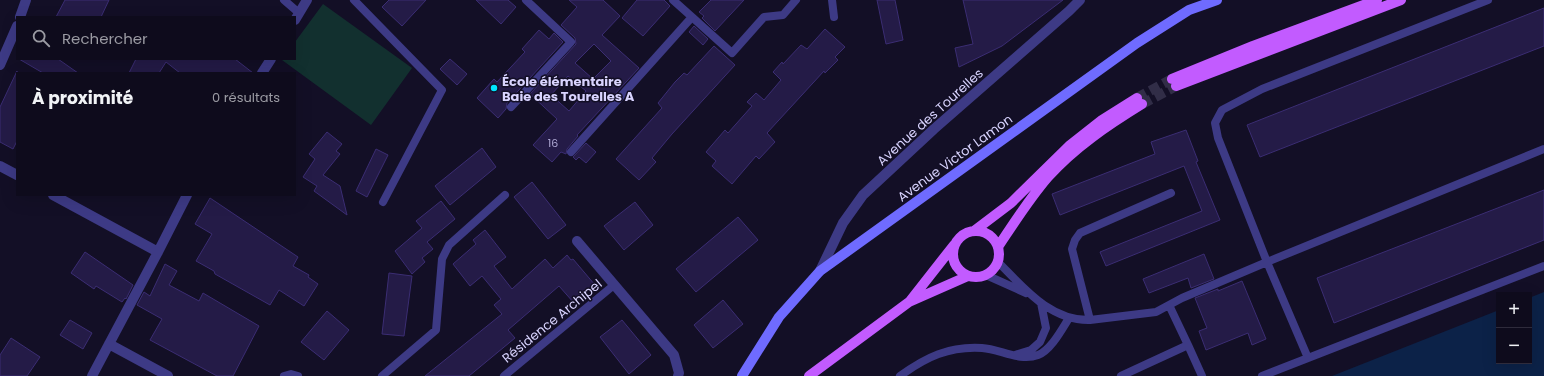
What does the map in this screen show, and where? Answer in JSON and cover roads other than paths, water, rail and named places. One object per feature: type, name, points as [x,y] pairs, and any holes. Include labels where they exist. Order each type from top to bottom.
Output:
[{"type":"main road","points":[[1377,0],[1260,44],[1174,83],[1401,0]]},
{"type":"main road","points":[[974,231],[1011,203],[1069,146],[1102,120],[1139,101],[1058,166],[1037,190],[998,247]]},
{"type":"main road","points":[[809,376],[909,302],[968,276],[980,277],[991,272],[998,262],[999,254],[998,247],[994,240],[989,235],[982,232],[974,231],[966,233],[955,244],[909,302]]},
{"type":"main road","points":[[955,244],[953,259],[956,267],[968,276]]},
{"type":"street","points":[[20,16],[26,0]]},
{"type":"street","points":[[297,17],[307,0]]},
{"type":"street","name":"Avenue des Tourelles","points":[[820,271],[843,223],[863,196],[934,129],[1080,0]]},
{"type":"street","name":"Avenue Victor Lamon","points":[[742,376],[779,317],[820,271],[1137,43],[1189,10],[1217,0]]},
{"type":"street","points":[[0,65],[16,28]]},
{"type":"street","points":[[263,72],[270,60]]},
{"type":"street","points":[[0,166],[16,174]]},
{"type":"street","points":[[56,196],[158,252]]},
{"type":"street","points":[[92,376],[186,196]]},
{"type":"street","points":[[577,241],[674,355],[679,373],[678,376]]},
{"type":"street","points":[[109,344],[168,376]]},
{"type":"lane","points":[[284,0],[297,17]]},
{"type":"lane","points":[[354,0],[442,90],[383,202]]},
{"type":"lane","points":[[511,108],[571,42],[526,0]]},
{"type":"lane","points":[[673,0],[732,53],[764,17],[783,15],[796,0]]},
{"type":"lane","points":[[832,0],[834,17]]},
{"type":"lane","points":[[1308,358],[1267,262],[1218,138],[1215,123],[1222,110],[1262,88],[1488,0]]},
{"type":"lane","points":[[571,152],[692,18]]},
{"type":"lane","points":[[998,262],[1030,295],[1041,304],[1069,318],[1090,320],[1156,312],[1182,298],[1267,262],[1544,149]]},
{"type":"lane","points":[[1090,320],[1072,249],[1075,240],[1080,233],[1171,193]]},
{"type":"lane","points":[[382,376],[436,330],[442,259],[449,244],[505,195]]},
{"type":"lane","points":[[1262,376],[1544,266]]},
{"type":"lane","points":[[986,275],[1030,295]]},
{"type":"lane","name":"Résidence Archipel","points":[[504,376],[614,285]]},
{"type":"lane","points":[[1015,355],[1031,350],[1040,342],[1046,328],[1041,304]]},
{"type":"lane","points":[[1169,305],[1202,376]]},
{"type":"lane","points":[[900,376],[919,362],[949,350],[982,348],[1028,358],[1040,354],[1056,339],[1069,318]]},
{"type":"lane","points":[[1121,376],[1188,345]]},
{"type":"lane","points":[[284,376],[291,374],[298,376]]},
{"type":"water","points":[[1544,292],[1544,376],[1332,376],[1496,311],[1496,364],[1532,364],[1532,297]]},
{"type":"tunnel","points":[[1137,98],[1172,79]]},
{"type":"tunnel","points":[[1142,104],[1176,86]]},
{"type":"place","name":"École élémentaire Baie des Tourelles A","points":[[494,88]]}]
